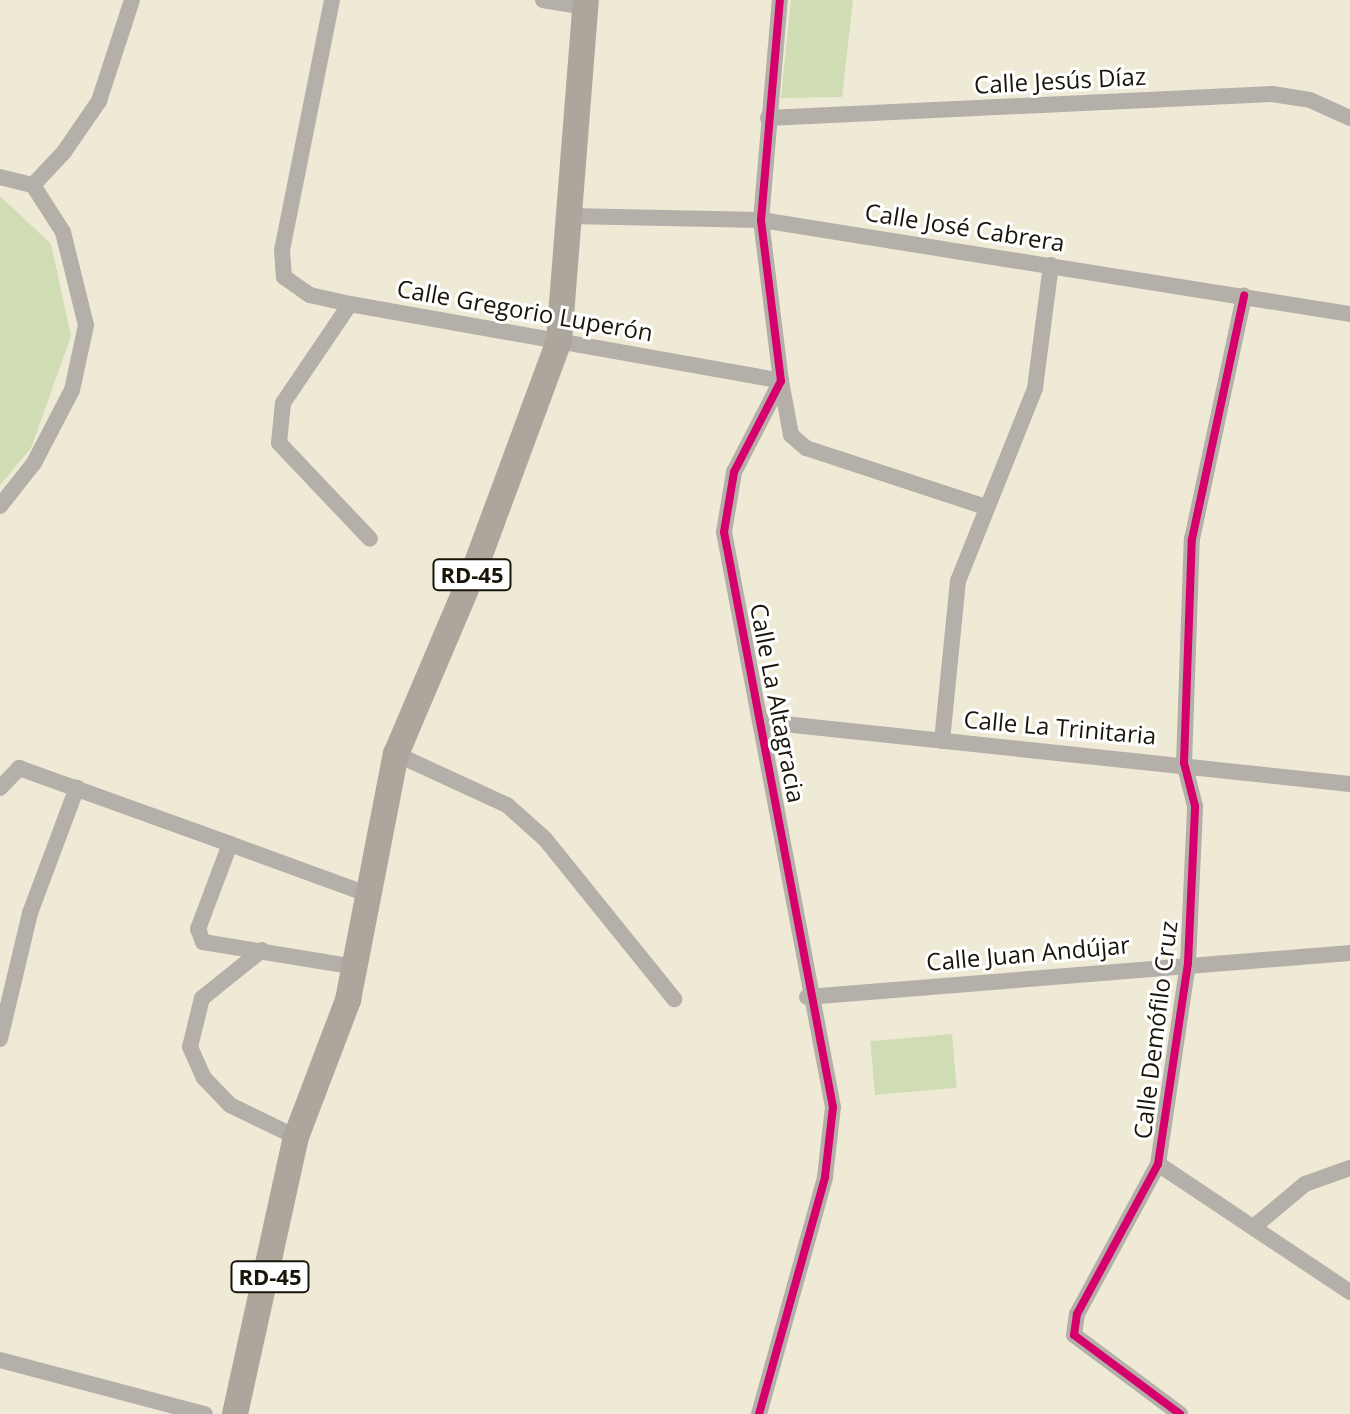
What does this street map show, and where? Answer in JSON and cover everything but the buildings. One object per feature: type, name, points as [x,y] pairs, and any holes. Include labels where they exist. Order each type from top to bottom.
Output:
[{"type":"main road","name":"RD-45","points":[[235,1414],[296,1137],[355,967],[396,754],[475,568],[559,341],[586,3]]},
{"type":"street","points":[[33,185],[99,101],[132,0]]},
{"type":"street","name":"Calle Gregorio Luperón","points":[[332,0],[282,250],[284,277],[310,295],[350,304],[781,381]]},
{"type":"street","points":[[543,0],[586,3]]},
{"type":"street","points":[[780,0],[761,220],[785,418],[806,448],[985,507]]},
{"type":"street","name":"Calle Jesús Díaz","points":[[768,118],[1290,94],[1350,118]]},
{"type":"street","points":[[0,177],[33,185],[63,232],[86,325],[72,390],[34,463],[0,506]]},
{"type":"street","name":"Calle José Cabrera","points":[[570,216],[761,220],[1350,314]]},
{"type":"street","points":[[942,741],[958,581],[1035,388],[1051,265]]},
{"type":"street","name":"Calle Demófilo Cruz","points":[[1180,1414],[1074,1335],[1077,1314],[1158,1164],[1188,963],[1195,785],[1184,763],[1197,493],[1244,296]]},
{"type":"street","points":[[350,304],[283,403],[279,443],[370,539]]},
{"type":"street","name":"Calle La Altagracia","points":[[759,1414],[831,1146],[833,1107],[807,997],[765,722],[730,562],[725,503],[749,436],[781,381]]},
{"type":"street","name":"Calle La Trinitaria","points":[[765,722],[1184,763],[1350,784]]},
{"type":"street","points":[[396,754],[469,783],[517,813],[674,999]]},
{"type":"street","points":[[0,788],[19,768],[369,895]]},
{"type":"street","points":[[0,1039],[30,913],[77,787]]},
{"type":"street","points":[[230,844],[199,936],[355,967]]},
{"type":"street","points":[[262,950],[202,998],[190,1047],[204,1078],[230,1105],[296,1137]]},
{"type":"street","name":"Calle Juan Andújar","points":[[807,997],[1188,963],[1350,953]]},
{"type":"street","points":[[1158,1164],[1256,1225],[1350,1292]]},
{"type":"street","points":[[1256,1225],[1305,1184],[1350,1168]]},
{"type":"street","points":[[0,1360],[205,1414]]},
{"type":"green space","points":[[791,0],[853,0],[842,97],[781,98]]},
{"type":"green space","points":[[0,196],[51,244],[71,336],[31,448],[0,485]]},
{"type":"green space","points":[[952,1034],[957,1088],[875,1095],[870,1041]]},
{"type":"cycle path","points":[[759,1414],[825,1177],[833,1107],[724,532],[734,472],[781,381],[761,220],[780,0]]},
{"type":"cycle path","points":[[1180,1414],[1074,1335],[1077,1314],[1158,1164],[1188,963],[1195,806],[1184,763],[1192,539],[1244,296]]}]
